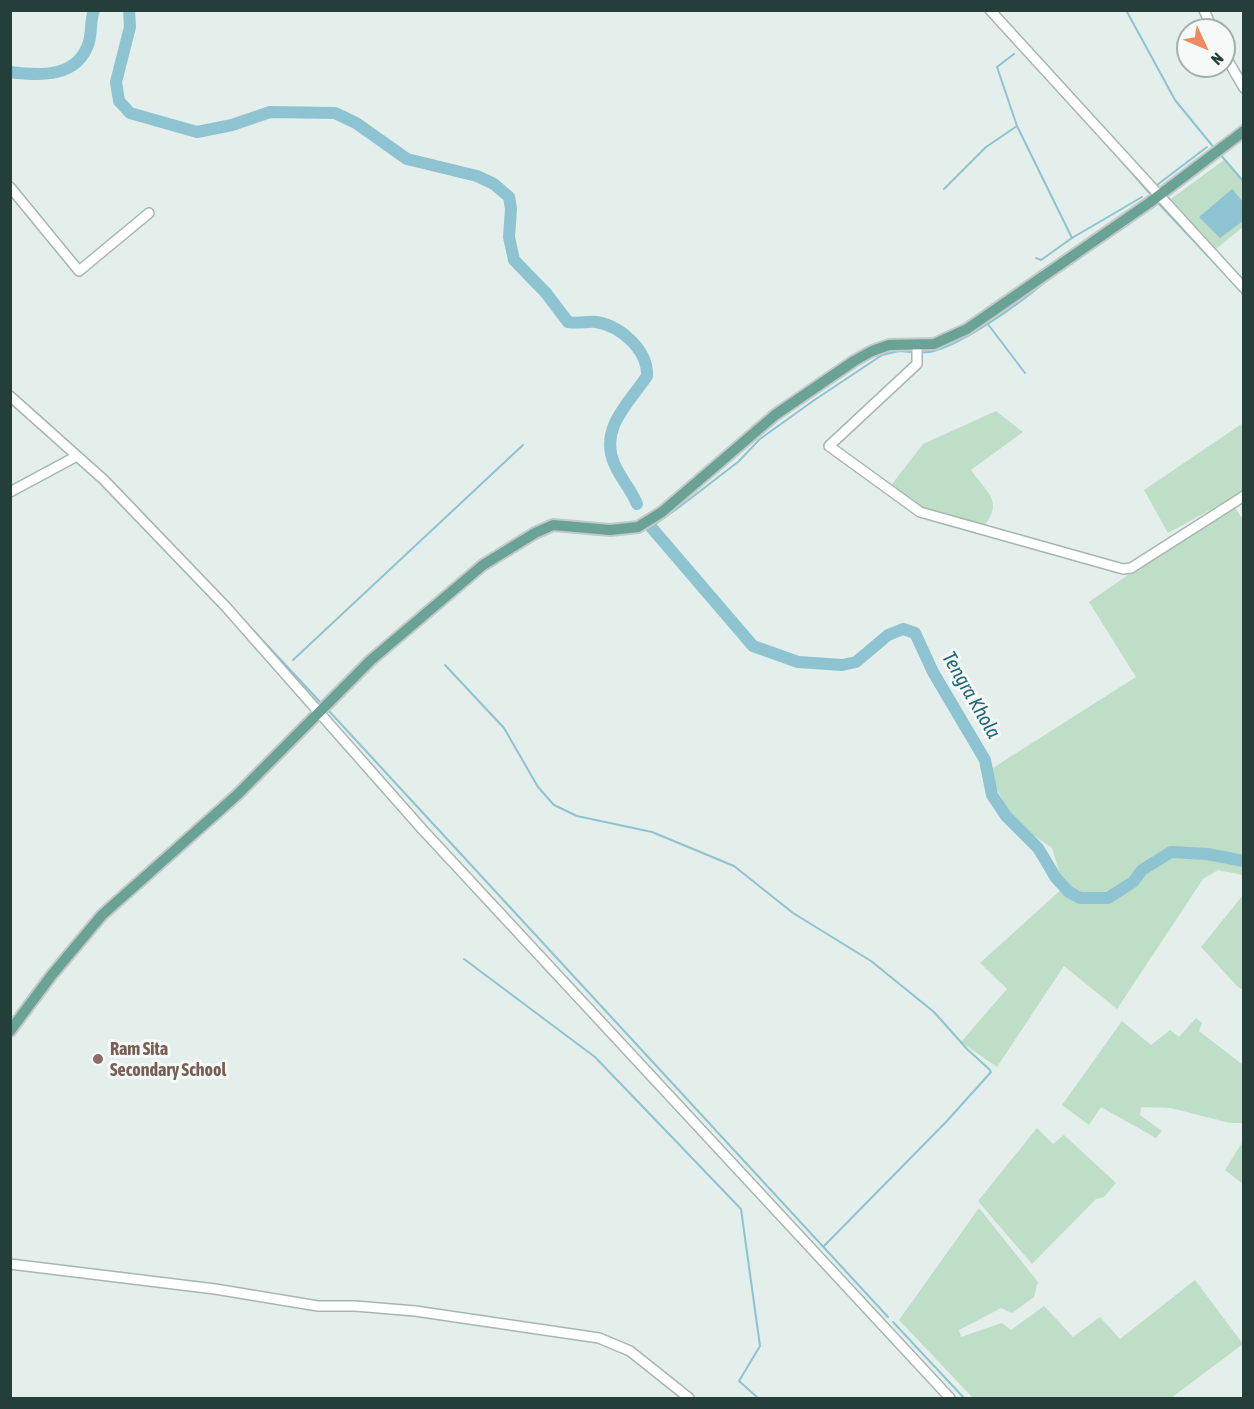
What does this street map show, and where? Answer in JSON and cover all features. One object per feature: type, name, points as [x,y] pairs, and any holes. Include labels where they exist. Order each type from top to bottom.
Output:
[{"type":"main road","points":[[10,1031],[102,915],[237,795],[371,660],[483,565],[535,533],[561,524],[610,530],[638,527],[670,506],[775,415],[854,362],[872,351],[889,345],[917,346],[945,340],[968,329],[1160,194],[1244,131]]},
{"type":"street","points":[[990,10],[1244,288]]},
{"type":"street","points":[[1236,74],[1244,88]]},
{"type":"street","points":[[10,187],[79,271],[149,213]]},
{"type":"street","points":[[917,346],[917,364],[829,446],[920,512],[1127,569],[1244,496]]},
{"type":"street","points":[[11,397],[77,456],[165,543],[422,829],[950,1398]]},
{"type":"street","points":[[10,492],[77,456]]},
{"type":"street","points":[[10,1263],[215,1289],[318,1306],[355,1306],[415,1311],[599,1338],[630,1352],[689,1398]]},
{"type":"green space","points":[[1224,160],[1243,180],[1243,227],[1216,249],[1171,199]]},
{"type":"green space","points":[[996,411],[1023,432],[971,470],[992,499],[993,505],[992,512],[981,530],[920,512],[889,488],[923,444]]},
{"type":"green space","points":[[1243,423],[1243,492],[1168,533],[1144,490]]},
{"type":"green space","points":[[1232,503],[1244,521],[1243,875],[1218,870],[1203,879],[1117,1009],[1064,966],[997,1067],[961,1042],[1007,989],[980,963],[1064,887],[1052,848],[1013,821],[988,771],[1136,677],[1089,602]]},
{"type":"green space","points":[[1243,895],[1243,990],[1201,947]]},
{"type":"green space","points":[[1196,1018],[1202,1023],[1199,1031],[1243,1065],[1243,1123],[1230,1123],[1171,1108],[1141,1107],[1140,1115],[1162,1131],[1156,1138],[1101,1107],[1089,1125],[1062,1105],[1122,1021],[1151,1045],[1170,1030],[1179,1037]]},
{"type":"green space","points":[[1037,1128],[1053,1144],[1064,1135],[1116,1183],[1104,1197],[1096,1199],[1032,1264],[978,1201]]},
{"type":"green space","points":[[1243,1141],[1244,1184],[1225,1170]]},
{"type":"green space","points":[[979,1208],[1038,1282],[1034,1297],[1012,1313],[1001,1308],[959,1330],[961,1337],[1002,1323],[1011,1330],[1044,1306],[1073,1337],[1100,1317],[1120,1339],[1195,1280],[1243,1344],[1171,1398],[973,1398],[899,1320]]},
{"type":"water","points":[[1232,189],[1243,202],[1243,221],[1220,238],[1199,217]]},
{"type":"waterway","points":[[10,72],[45,74],[57,72],[76,62],[84,54],[89,42],[94,10]]},
{"type":"waterway","points":[[129,10],[130,27],[116,82],[119,101],[130,113],[197,132],[232,125],[270,112],[335,113],[356,123],[407,159],[477,176],[494,184],[509,197],[511,209],[509,237],[514,260],[546,293],[568,322],[596,322],[615,328],[631,341],[643,357],[647,376],[618,416],[610,438],[610,450],[614,463],[637,504]]},
{"type":"waterway","points":[[1126,10],[1175,100],[1215,149]]},
{"type":"waterway","points":[[1014,54],[997,67],[1017,126],[1072,238]]},
{"type":"waterway","points":[[944,189],[986,147],[1017,126]]},
{"type":"waterway","points":[[1157,185],[1207,147]]},
{"type":"waterway","points":[[1219,153],[1244,182]]},
{"type":"waterway","points":[[1120,159],[1151,195]]},
{"type":"waterway","points":[[1166,197],[1214,161]]},
{"type":"waterway","points":[[1036,258],[1041,260],[1072,238],[1142,197]]},
{"type":"waterway","points":[[1090,250],[1161,201]]},
{"type":"waterway","points":[[1159,204],[1223,272]]},
{"type":"waterway","points":[[921,352],[933,351],[968,336],[1007,311],[1050,277]]},
{"type":"waterway","points":[[987,323],[1025,373]]},
{"type":"waterway","points":[[651,527],[738,462],[760,439],[813,401],[882,355],[899,351],[911,352]]},
{"type":"waterway","points":[[10,390],[52,427]]},
{"type":"waterway","points":[[293,660],[523,445]]},
{"type":"waterway","points":[[120,490],[213,588]]},
{"type":"waterway","name":"Tengra Khola","points":[[651,527],[753,646],[798,662],[842,665],[856,662],[888,635],[903,629],[915,633],[933,672],[985,760],[992,795],[1006,816],[1038,848],[1056,878],[1069,892],[1080,898],[1108,898],[1133,882],[1142,870],[1171,852],[1207,854],[1244,861]]},
{"type":"waterway","points":[[238,614],[322,704]]},
{"type":"waterway","points":[[445,665],[504,728],[538,787],[554,805],[577,816],[652,832],[734,866],[793,913],[871,961],[934,1012],[991,1072],[946,1122],[824,1246]]},
{"type":"waterway","points":[[329,711],[888,1317]]},
{"type":"waterway","points":[[464,959],[595,1057],[741,1209],[760,1346],[739,1381],[758,1398]]},
{"type":"waterway","points":[[893,1322],[964,1398]]},
{"type":"place","name":"Ram Sita Secondary School","points":[[98,1059]]}]
